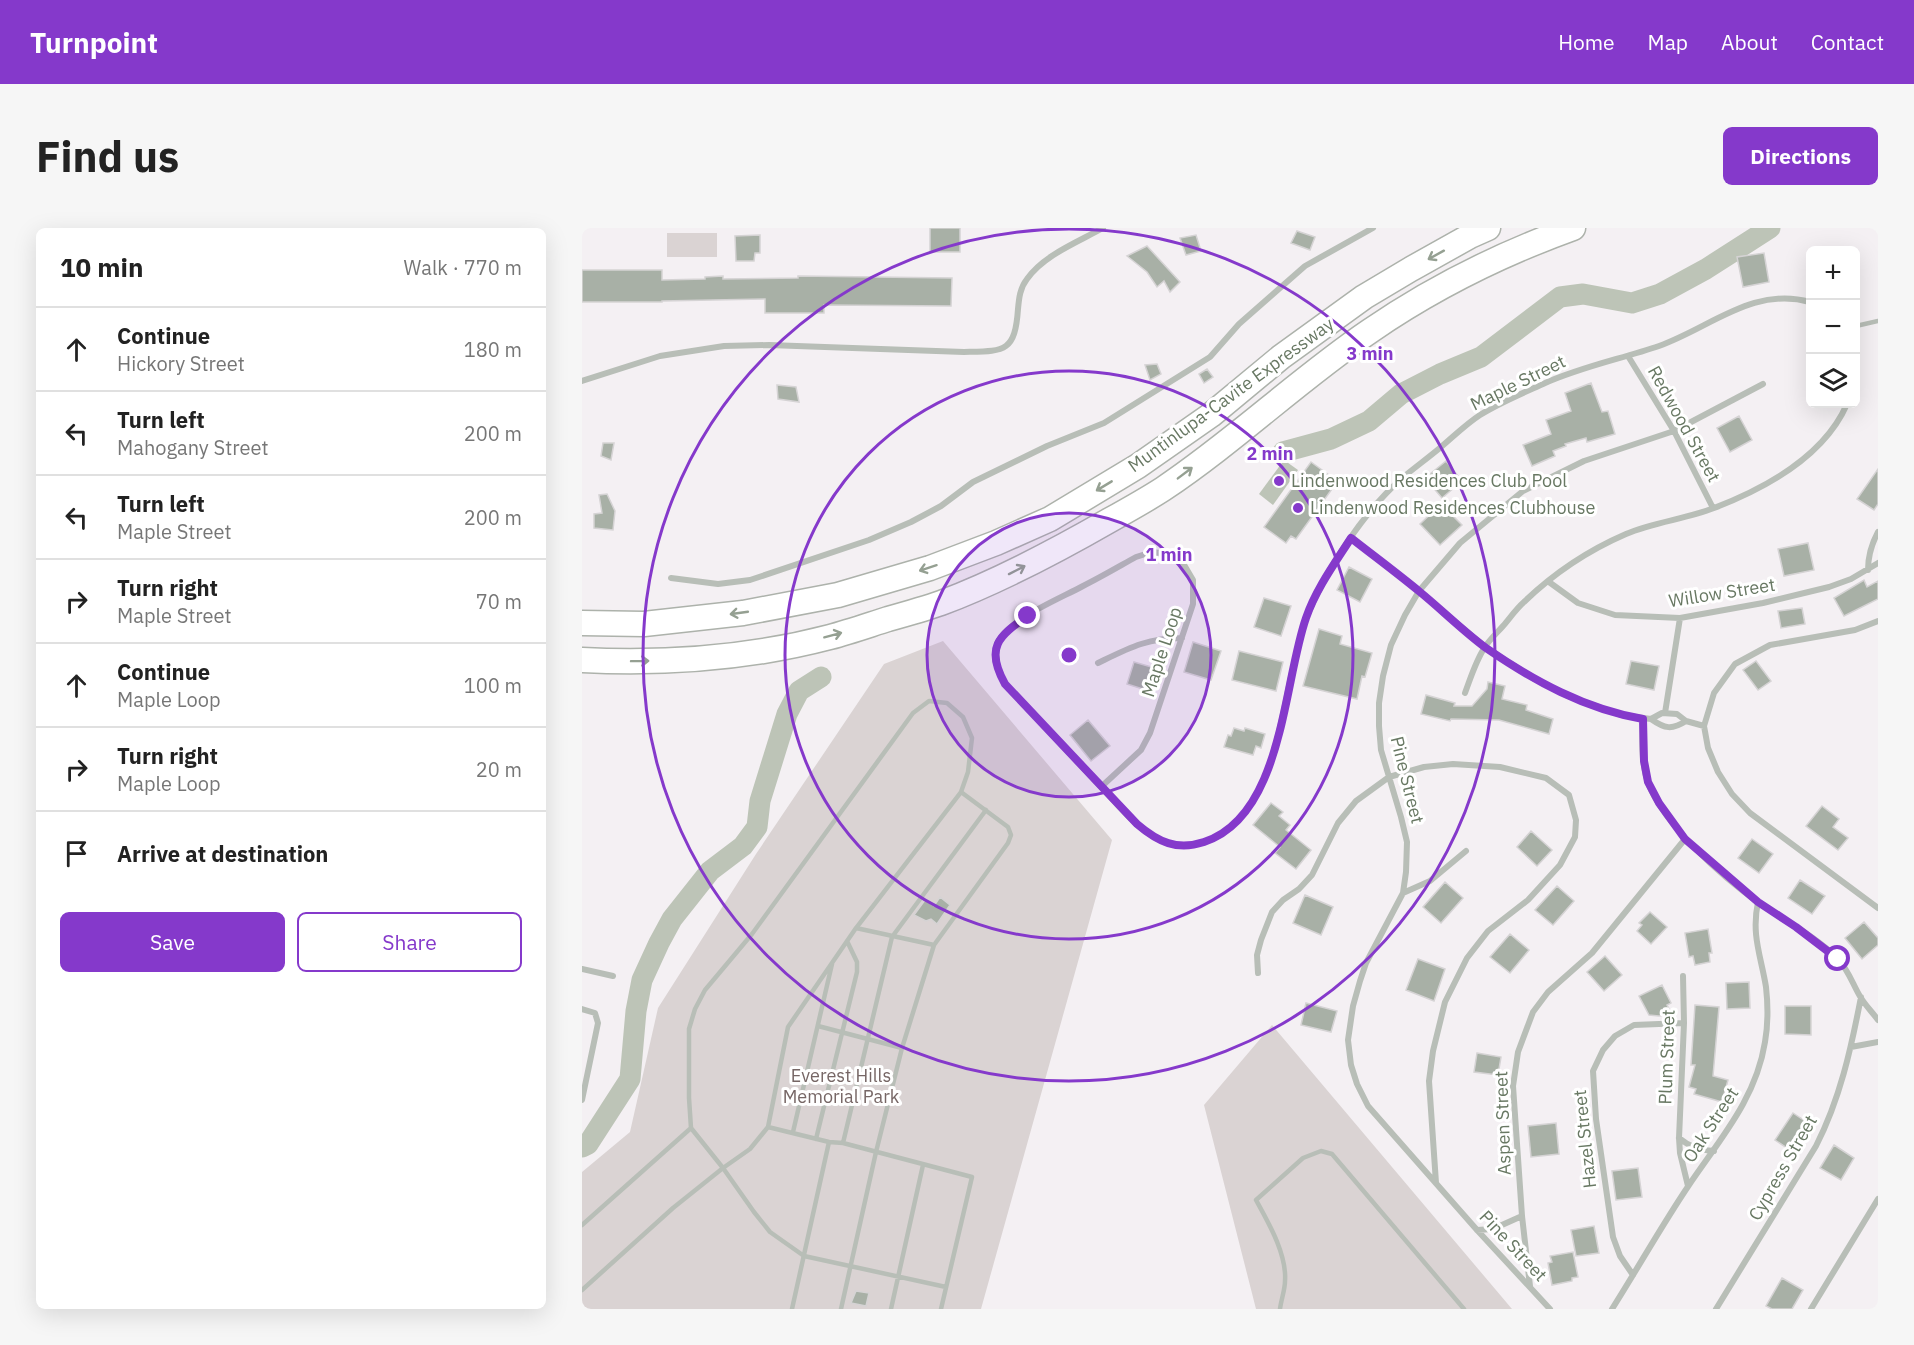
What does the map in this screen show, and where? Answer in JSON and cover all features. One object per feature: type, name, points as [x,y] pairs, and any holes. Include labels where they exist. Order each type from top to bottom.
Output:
[{"type":"highway","name":"Muntinlupa-Cavite Expressway","points":[[582,623],[644,624],[743,613],[838,595],[930,568],[1007,538],[1050,519],[1138,466],[1211,415],[1281,357],[1364,297],[1488,228]]},
{"type":"highway","name":"Muntinlupa-Cavite Expressway","points":[[582,660],[618,662],[679,660],[752,652],[806,642],[940,603],[1005,576],[1075,540],[1163,489],[1316,371],[1419,299],[1472,270],[1520,248],[1573,228]]},
{"type":"street","points":[[582,381],[660,356],[724,346],[769,345],[994,351],[1006,347],[1012,341],[1016,331],[1020,291],[1035,268],[1103,228]]},
{"type":"street","points":[[671,578],[718,584],[750,580],[869,540],[911,522],[941,506],[973,482],[1047,446],[1104,423],[1210,357],[1239,324],[1305,266],[1373,228]]},
{"type":"street","name":"Maple Street","points":[[1101,787],[1137,824],[1163,843],[1180,846],[1196,845],[1213,839],[1230,827],[1248,809],[1260,788],[1277,741],[1306,618],[1322,585],[1366,516],[1400,480],[1480,415],[1544,383],[1574,371],[1660,345],[1693,332],[1751,303],[1767,300],[1806,301]]},
{"type":"street","name":"Redwood Street","points":[[1628,356],[1674,431],[1713,508]]},
{"type":"street","name":"Pine Street","points":[[1550,1309],[1368,1106],[1351,1065],[1348,1040],[1353,1006],[1360,981],[1366,963],[1402,892],[1406,872],[1407,842],[1381,750],[1379,703],[1383,676],[1392,645],[1419,591],[1460,543],[1523,491],[1584,461],[1674,431],[1763,384]]},
{"type":"street","points":[[1465,693],[1475,665],[1485,647],[1523,602],[1549,582],[1587,554],[1628,533],[1713,508],[1773,480],[1806,457],[1825,438],[1845,408]]},
{"type":"street","points":[[1868,570],[1868,558],[1878,532]]},
{"type":"street","points":[[1351,538],[1485,647],[1533,678],[1568,696],[1621,715],[1652,719],[1665,713],[1677,714],[1686,721],[1704,726]]},
{"type":"street","name":"Maple Loop","points":[[1152,552],[1168,554],[1183,563],[1193,580],[1193,604],[1182,638],[1146,742],[1141,750],[1101,787],[1005,684],[997,669],[995,655],[998,642],[1007,630],[1028,616],[1136,557],[1152,552]]},
{"type":"street","name":"Willow Street","points":[[1549,582],[1578,603],[1615,615],[1680,618],[1802,595],[1840,583],[1878,563]]},
{"type":"street","points":[[1665,713],[1680,618]]},
{"type":"street","points":[[1878,621],[1855,630],[1770,645],[1735,664],[1714,693],[1704,726],[1708,748],[1718,772],[1732,794],[1750,813],[1878,908]]},
{"type":"street","points":[[1098,663],[1147,641],[1182,638]]},
{"type":"street","points":[[1643,719],[1644,761],[1648,782],[1659,803],[1685,839],[1758,902],[1838,959],[1878,1020]]},
{"type":"street","points":[[1652,719],[1662,727],[1676,727],[1686,721]]},
{"type":"street","points":[[1258,973],[1257,955],[1272,912],[1282,900],[1299,889],[1312,875],[1338,823],[1356,801],[1389,777],[1424,767],[1453,764],[1500,767],[1546,778],[1569,795],[1576,820],[1575,837],[1560,865],[1528,900],[1488,931],[1467,958],[1445,1002],[1433,1051],[1429,1081],[1436,1184]]},
{"type":"street","name":"Aspen Street","points":[[1530,1286],[1522,1216],[1514,1086],[1518,1052],[1533,1012],[1548,992],[1592,953],[1685,839]]},
{"type":"street","points":[[1402,892],[1430,881],[1466,851]]},
{"type":"street","name":"Oak Street","points":[[1612,1309],[1688,1186],[1743,1107],[1754,1086],[1766,1040],[1766,990],[1754,928],[1758,902]]},
{"type":"street","points":[[582,969],[613,976]]},
{"type":"street","name":"Plum Street","points":[[1683,976],[1684,1023],[1679,1138],[1688,1186]]},
{"type":"street","name":"Cypress Street","points":[[1716,1309],[1816,1146],[1836,1101],[1851,1047],[1861,997]]},
{"type":"street","points":[[582,1009],[595,1013],[598,1023],[582,1100]]},
{"type":"street","name":"Hazel Street","points":[[1633,1275],[1620,1256],[1613,1237],[1596,1119],[1593,1071],[1603,1050],[1615,1036],[1634,1025],[1684,1023]]},
{"type":"street","points":[[1851,1047],[1878,1042]]},
{"type":"street","points":[[1679,1138],[1690,1147],[1714,1151]]},
{"type":"street","points":[[1811,1309],[1878,1199]]},
{"type":"street","points":[[1477,1230],[1493,1229],[1522,1216]]},
{"type":"lane","points":[[1860,325],[1878,321]]},
{"type":"lane","points":[[582,1290],[673,1208],[723,1168],[750,1149],[768,1127],[788,1027],[856,928],[961,792],[968,772],[972,738],[963,717],[947,703],[929,701],[913,713],[752,934],[705,990],[694,1009],[689,1029],[689,1098],[692,1128],[723,1168],[770,1232],[804,1256],[946,1287]]},
{"type":"lane","points":[[841,1309],[902,1048],[934,945],[1010,839],[1011,831],[1008,827],[961,792]]},
{"type":"lane","points":[[843,1143],[892,937],[987,810]]},
{"type":"lane","points":[[856,928],[934,945]]},
{"type":"lane","points":[[816,1139],[857,972],[857,962],[847,941]]},
{"type":"lane","points":[[793,1132],[833,962]]},
{"type":"lane","points":[[818,1026],[902,1048]]},
{"type":"lane","points":[[768,1127],[843,1143],[972,1177],[941,1309]]},
{"type":"lane","points":[[582,1226],[692,1128]]},
{"type":"lane","points":[[792,1309],[830,1142]]},
{"type":"lane","points":[[1280,1309],[1286,1280],[1284,1264],[1273,1233],[1256,1200],[1304,1158],[1321,1151],[1332,1154],[1464,1309]]},
{"type":"lane","points":[[891,1309],[923,1165]]},
{"type":"green space","points":[[667,233],[717,233],[717,257],[667,257]]},
{"type":"green space","name":"Everest Hills Memorial Park","points":[[943,641],[1112,840],[981,1309],[582,1309],[582,1172],[630,1132],[658,1008],[756,854],[884,664]]},
{"type":"green space","points":[[1272,1025],[1512,1309],[1256,1309],[1204,1105]]},
{"type":"shaded area","name":"Lindenwood Residences Club Pool","points":[[1284,460],[1298,470],[1273,505],[1259,494]]},
{"type":"building","points":[[930,228],[960,228],[960,252],[930,252]]},
{"type":"building","points":[[1297,231],[1315,237],[1310,250],[1291,243]]},
{"type":"building","points":[[760,235],[760,253],[755,253],[754,261],[736,261],[735,236]]},
{"type":"building","points":[[1196,235],[1201,251],[1186,255],[1180,238]]},
{"type":"building","points":[[1147,246],[1180,282],[1170,292],[1164,281],[1157,287],[1147,272],[1127,256]]},
{"type":"building","points":[[1764,253],[1769,282],[1743,287],[1737,257]]},
{"type":"building","points":[[582,270],[662,270],[662,280],[705,279],[705,277],[723,276],[723,279],[798,278],[798,276],[952,278],[951,306],[824,305],[824,313],[765,313],[765,299],[582,302]]},
{"type":"building","points":[[1157,364],[1161,374],[1150,380],[1145,365]]},
{"type":"building","points":[[1207,369],[1213,377],[1204,383],[1199,374]]},
{"type":"building","points":[[1591,383],[1602,412],[1608,411],[1615,434],[1587,442],[1586,438],[1565,444],[1566,446],[1553,451],[1555,456],[1532,466],[1523,445],[1551,434],[1546,420],[1571,411],[1565,393]]},
{"type":"building","points":[[777,385],[796,387],[799,402],[778,399]]},
{"type":"building","points":[[1739,416],[1752,440],[1730,452],[1717,428]]},
{"type":"building","points":[[603,443],[614,443],[611,460],[601,456]]},
{"type":"building","points":[[1446,461],[1462,481],[1442,498],[1425,478]]},
{"type":"building","name":"Lindenwood Residences Clubhouse","points":[[1311,462],[1333,478],[1327,486],[1332,489],[1296,539],[1291,536],[1286,543],[1264,527]]},
{"type":"building","points":[[1878,469],[1878,504],[1874,510],[1857,499]]},
{"type":"building","points":[[607,494],[615,511],[613,530],[594,528],[594,514],[602,513],[599,495]]},
{"type":"building","points":[[1441,504],[1462,525],[1440,545],[1420,524]]},
{"type":"building","points":[[1808,543],[1814,570],[1784,576],[1778,549]]},
{"type":"building","points":[[1349,567],[1372,579],[1360,602],[1337,590]]},
{"type":"building","points":[[1864,580],[1867,587],[1878,581],[1878,599],[1844,616],[1834,598]]},
{"type":"building","points":[[1264,598],[1291,606],[1281,636],[1254,627]]},
{"type":"building","points":[[1802,608],[1805,624],[1781,628],[1778,611]]},
{"type":"building","points":[[1319,629],[1342,636],[1340,644],[1372,653],[1365,677],[1362,676],[1357,699],[1303,686]]},
{"type":"building","points":[[1193,642],[1221,651],[1211,680],[1184,672]]},
{"type":"building","points":[[1239,651],[1283,662],[1276,691],[1232,680]]},
{"type":"building","points":[[1631,661],[1659,666],[1654,690],[1626,684]]},
{"type":"building","points":[[1756,661],[1771,681],[1758,690],[1743,670]]},
{"type":"building","points":[[1134,662],[1155,668],[1149,691],[1127,684]]},
{"type":"building","points":[[1488,682],[1505,686],[1502,699],[1527,705],[1526,710],[1553,719],[1549,734],[1499,720],[1451,719],[1450,721],[1421,714],[1426,695],[1455,703],[1454,706],[1472,706],[1487,689]]},
{"type":"building","points":[[1088,720],[1110,746],[1091,761],[1070,735]]},
{"type":"building","points":[[1234,728],[1244,731],[1245,728],[1265,734],[1261,748],[1256,746],[1253,755],[1224,747],[1228,735],[1231,736]]},
{"type":"building","points":[[1271,803],[1283,812],[1279,816],[1290,825],[1286,830],[1311,850],[1296,869],[1275,853],[1280,847],[1253,825]]},
{"type":"building","points":[[1822,806],[1839,819],[1833,827],[1848,838],[1838,850],[1806,826]]},
{"type":"building","points":[[1531,831],[1552,850],[1537,866],[1517,847]]},
{"type":"building","points":[[1752,839],[1773,854],[1759,873],[1738,858]]},
{"type":"building","points":[[1800,880],[1825,896],[1812,914],[1788,898]]},
{"type":"building","points":[[1445,882],[1463,898],[1441,923],[1423,907]]},
{"type":"building","points":[[1557,886],[1574,901],[1553,925],[1535,910]]},
{"type":"building","points":[[1305,895],[1333,907],[1321,935],[1293,923]]},
{"type":"building","points":[[940,897],[950,905],[937,924],[931,919],[926,921],[914,915],[925,900],[934,906]]},
{"type":"building","points":[[1650,912],[1667,927],[1651,944],[1637,931],[1642,925],[1639,923]]},
{"type":"building","points":[[1864,922],[1878,938],[1878,945],[1862,959],[1845,938]]},
{"type":"building","points":[[1708,929],[1712,953],[1709,953],[1710,962],[1695,965],[1693,956],[1689,957],[1685,933]]},
{"type":"building","points":[[1510,934],[1529,950],[1510,973],[1490,957]]},
{"type":"building","points":[[1605,956],[1622,975],[1604,991],[1587,972]]},
{"type":"building","points":[[1418,959],[1445,969],[1434,1001],[1406,990]]},
{"type":"building","points":[[1749,982],[1750,1008],[1727,1009],[1726,983]]},
{"type":"building","points":[[1662,985],[1671,1003],[1667,1005],[1672,1014],[1649,1015],[1639,996]]},
{"type":"building","points":[[1306,1003],[1337,1011],[1331,1032],[1301,1025]]},
{"type":"building","points":[[1695,1005],[1719,1007],[1713,1076],[1728,1080],[1722,1102],[1694,1094],[1696,1089],[1689,1087],[1695,1065],[1691,1065]]},
{"type":"building","points":[[1785,1006],[1811,1006],[1811,1035],[1785,1034]]},
{"type":"building","points":[[1477,1053],[1501,1057],[1498,1075],[1474,1072]]},
{"type":"building","points":[[1793,1113],[1811,1125],[1793,1152],[1775,1140]]},
{"type":"building","points":[[1556,1123],[1559,1154],[1531,1157],[1528,1126]]},
{"type":"building","points":[[1834,1145],[1854,1158],[1841,1180],[1820,1168]]},
{"type":"building","points":[[1638,1168],[1642,1197],[1616,1200],[1612,1171]]},
{"type":"building","points":[[1594,1226],[1599,1253],[1576,1256],[1571,1230]]},
{"type":"building","points":[[1573,1252],[1578,1277],[1572,1278],[1572,1281],[1552,1285],[1548,1263],[1552,1262],[1550,1256]]},
{"type":"building","points":[[1782,1278],[1803,1290],[1792,1309],[1772,1309],[1766,1306]]},
{"type":"building","points":[[856,1291],[869,1293],[866,1306],[851,1303]]},
{"type":"waterway","points":[[1283,452],[1331,439],[1369,421],[1401,394],[1481,357],[1560,297],[1583,294],[1632,303],[1660,294],[1706,269],[1770,228]]},
{"type":"waterway","points":[[582,1147],[588,1144],[630,1079],[636,1011],[642,980],[659,943],[672,919],[710,871],[743,846],[757,827],[760,801],[787,714],[799,691],[821,677]]},
{"type":"place","name":"Lindenwood Residences Club Pool","points":[[1279,481]]},
{"type":"place","name":"Lindenwood Residences Clubhouse","points":[[1298,508]]},
{"type":"route","points":[[1028,616],[1007,630],[998,642],[995,655],[997,669],[1005,684],[1137,824],[1163,843],[1180,846],[1196,845],[1213,839],[1230,827],[1248,809],[1260,788],[1277,741],[1306,618],[1331,568],[1351,538],[1485,647],[1533,678],[1596,708],[1643,719],[1642,737],[1648,782],[1659,803],[1685,839],[1758,902],[1821,944],[1838,959]]}]
